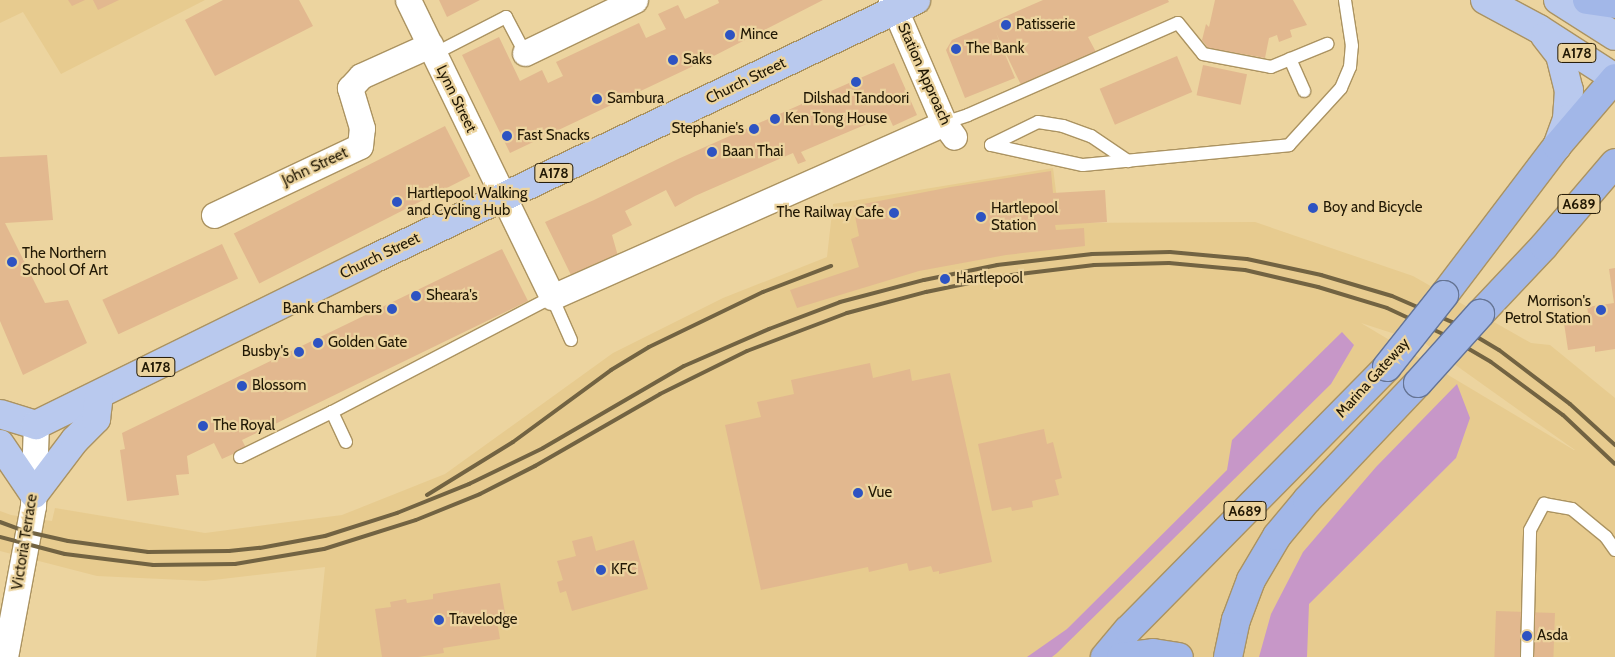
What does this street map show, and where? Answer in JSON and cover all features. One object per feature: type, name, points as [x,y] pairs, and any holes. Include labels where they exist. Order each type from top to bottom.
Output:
[{"type":"highway","points":[[1587,0],[1615,4]]},
{"type":"highway","name":"Marina Gateway","points":[[1105,657],[1128,630],[1387,367],[1557,146],[1615,78]]},
{"type":"highway","name":"A689","points":[[1228,657],[1236,620],[1252,580],[1278,536],[1307,500],[1418,383],[1610,173]]},
{"type":"highway","points":[[1121,657],[1154,652],[1179,657]]},
{"type":"main road","name":"A178","points":[[1485,0],[1539,29],[1615,78]]},
{"type":"main road","name":"A178","points":[[1558,0],[1615,36]]},
{"type":"main road","name":"Church Street","points":[[36,425],[901,3]]},
{"type":"main road","points":[[1539,29],[1560,55],[1569,90],[1567,120],[1557,146]]},
{"type":"main road","points":[[0,444],[34,494],[75,440],[96,419],[99,395]]},
{"type":"main road","points":[[0,414],[36,425]]},
{"type":"street","name":"Lynn Street","points":[[408,0],[552,297]]},
{"type":"street","points":[[526,53],[635,0]]},
{"type":"street","name":"Station Approach","points":[[901,3],[949,130]]},
{"type":"street","name":"John Street","points":[[214,214],[360,146],[362,128],[350,88],[361,76],[432,49]]},
{"type":"street","points":[[552,297],[949,130]]},
{"type":"street","name":"Victoria Terrace","points":[[5,657],[34,494],[36,425]]},
{"type":"lane","points":[[1128,161],[1091,136],[1063,126],[1038,122],[991,145],[1083,166],[1289,145],[1341,88],[1350,67],[1352,46],[1345,0]]},
{"type":"lane","points":[[432,49],[506,17],[526,53]]},
{"type":"lane","points":[[949,130],[968,115],[1178,23],[1203,54],[1271,67],[1327,44]]},
{"type":"lane","points":[[1290,59],[1304,91]]},
{"type":"lane","points":[[240,457],[332,412],[552,297],[571,340]]},
{"type":"lane","points":[[332,412],[346,442]]},
{"type":"lane","points":[[1527,657],[1530,530],[1544,504],[1572,509],[1606,538],[1615,550]]},
{"type":"shaded area","points":[[0,0],[205,0],[61,74],[23,12],[0,23]]},
{"type":"shaded area","points":[[1053,168],[1060,223],[1255,222],[1413,276],[1531,343],[1550,345],[1615,398],[1615,657],[316,657],[325,567],[205,581],[97,576],[0,551],[0,511],[11,515],[52,521],[55,508],[205,533],[342,515],[445,474],[613,353],[723,298],[827,257],[833,204]],"holes":[[[1361,323],[1426,344],[1575,450]]]},
{"type":"shaded area","points":[[1342,332],[1354,345],[1331,384],[1057,653],[1052,657],[1027,657],[1067,629],[1227,470],[1232,440]]},
{"type":"shaded area","points":[[1457,384],[1470,418],[1456,458],[1309,604],[1307,657],[1259,657],[1271,614],[1303,552],[1376,467]]},
{"type":"building","points":[[68,0],[85,0],[72,6]]},
{"type":"building","points":[[93,0],[119,0],[98,10]]},
{"type":"building","points":[[223,0],[299,0],[313,26],[215,76],[185,20]]},
{"type":"building","points":[[439,0],[480,0],[447,17]]},
{"type":"building","points":[[718,0],[823,0],[706,60],[510,153],[462,55],[499,37],[520,81],[542,70],[548,83],[563,76],[556,62],[639,23],[646,38],[666,29],[658,14],[678,5],[685,19],[719,3]]},
{"type":"building","points":[[1043,0],[1168,0],[1169,2],[1088,37],[1096,52],[1022,87],[996,33],[1015,78],[965,98],[946,50],[952,40]]},
{"type":"building","points":[[1215,0],[1293,0],[1307,25],[1290,30],[1292,37],[1279,42],[1277,35],[1269,38],[1265,58],[1208,48],[1202,40],[1206,24],[1209,27]]},
{"type":"building","points":[[1177,56],[1192,92],[1115,125],[1100,89]]},
{"type":"building","points":[[894,63],[917,115],[893,126],[888,115],[801,152],[806,161],[798,164],[793,153],[695,196],[675,207],[666,190],[625,211],[632,225],[612,235],[618,256],[572,277],[545,222],[678,159]]},
{"type":"building","points":[[1203,65],[1247,74],[1241,105],[1197,95]]},
{"type":"building","points":[[445,126],[470,176],[259,283],[234,234]]},
{"type":"building","name":"The Northern School Of Art","points":[[47,155],[53,220],[5,223],[45,303],[68,300],[87,343],[23,375],[0,321],[0,157]]},
{"type":"building","name":"Hartlepool Station","points":[[1051,171],[1053,193],[1105,190],[1107,222],[1055,225],[1056,230],[1084,228],[1085,246],[1006,255],[919,271],[797,308],[790,290],[859,267],[851,239],[859,236],[853,206],[951,187]]},
{"type":"building","points":[[222,244],[238,278],[118,334],[102,300]]},
{"type":"building","points":[[502,249],[528,301],[242,440],[246,448],[222,459],[214,443],[187,456],[189,474],[176,475],[179,495],[127,501],[120,450],[125,449],[122,433]]},
{"type":"building","name":"Morrison's Petrol Station","points":[[1615,268],[1615,349],[1595,352],[1595,346],[1568,350],[1563,316],[1588,313],[1587,307],[1614,303],[1609,269]]},
{"type":"building","name":"Vue","points":[[870,363],[873,378],[910,369],[912,381],[950,373],[992,562],[939,574],[939,571],[933,572],[931,566],[909,571],[907,563],[869,572],[868,567],[761,590],[725,425],[761,417],[757,402],[794,394],[791,380]]},
{"type":"building","points":[[1044,429],[1047,444],[1053,442],[1062,478],[1055,480],[1059,495],[1032,501],[1033,507],[1012,511],[1011,507],[992,511],[978,444]]},
{"type":"building","name":"KFC","points":[[592,536],[596,551],[634,540],[648,589],[572,611],[566,591],[560,593],[557,582],[563,580],[557,561],[576,556],[572,541]]},
{"type":"building","name":"Travelodge","points":[[500,583],[506,619],[497,621],[500,639],[443,648],[444,653],[418,657],[382,657],[375,609],[391,607],[390,602],[406,599],[407,603],[433,599],[433,594]]},
{"type":"building","points":[[1496,611],[1555,613],[1553,657],[1494,657]]},
{"type":"railway","points":[[0,522],[28,532],[68,541],[148,552],[229,551],[260,548],[325,536],[397,513],[469,484],[543,448],[684,366],[769,329],[840,302],[924,280],[997,265],[1092,254],[1170,252],[1247,259],[1321,275],[1392,296],[1452,322],[1499,350],[1570,404],[1615,445]]},
{"type":"railway","points":[[0,537],[65,554],[153,565],[235,564],[324,549],[416,520],[480,494],[535,466],[660,394],[747,351],[847,313],[926,292],[1003,276],[1094,265],[1169,263],[1245,270],[1318,287],[1387,308],[1445,335],[1491,362],[1563,415],[1615,464]]},
{"type":"railway","points":[[427,495],[513,442],[611,370],[649,347],[763,292],[831,266]]},
{"type":"place","name":"Patisserie","points":[[1006,25]]},
{"type":"place","name":"Mince","points":[[730,35]]},
{"type":"place","name":"The Bank","points":[[956,49]]},
{"type":"place","name":"Saks","points":[[673,60]]},
{"type":"place","name":"Dilshad Tandoori","points":[[856,82]]},
{"type":"place","name":"Sambura","points":[[597,99]]},
{"type":"place","name":"Ken Tong House","points":[[775,119]]},
{"type":"place","name":"Stephanie's","points":[[754,129]]},
{"type":"place","name":"Fast Snacks","points":[[507,136]]},
{"type":"place","name":"Baan Thai","points":[[712,152]]},
{"type":"place","name":"Hartlepool Walking and Cycling Hub","points":[[397,202]]},
{"type":"place","name":"Boy and Bicycle","points":[[1313,208]]},
{"type":"place","name":"The Railway Cafe","points":[[894,213]]},
{"type":"place","name":"Hartlepool Station","points":[[981,217]]},
{"type":"place","name":"The Northern School Of Art","points":[[12,262]]},
{"type":"place","name":"Hartlepool","points":[[945,279]]},
{"type":"place","name":"Sheara's","points":[[416,296]]},
{"type":"place","name":"Bank Chambers","points":[[392,309]]},
{"type":"place","name":"Morrison's Petrol Station","points":[[1601,310]]},
{"type":"place","name":"Golden Gate","points":[[318,343]]},
{"type":"place","name":"Busby's","points":[[299,352]]},
{"type":"place","name":"Blossom","points":[[242,386]]},
{"type":"place","name":"The Royal","points":[[203,426]]},
{"type":"place","name":"Vue","points":[[858,493]]},
{"type":"place","name":"KFC","points":[[601,570]]},
{"type":"place","name":"Travelodge","points":[[439,620]]},
{"type":"place","name":"Asda","points":[[1527,636]]}]
